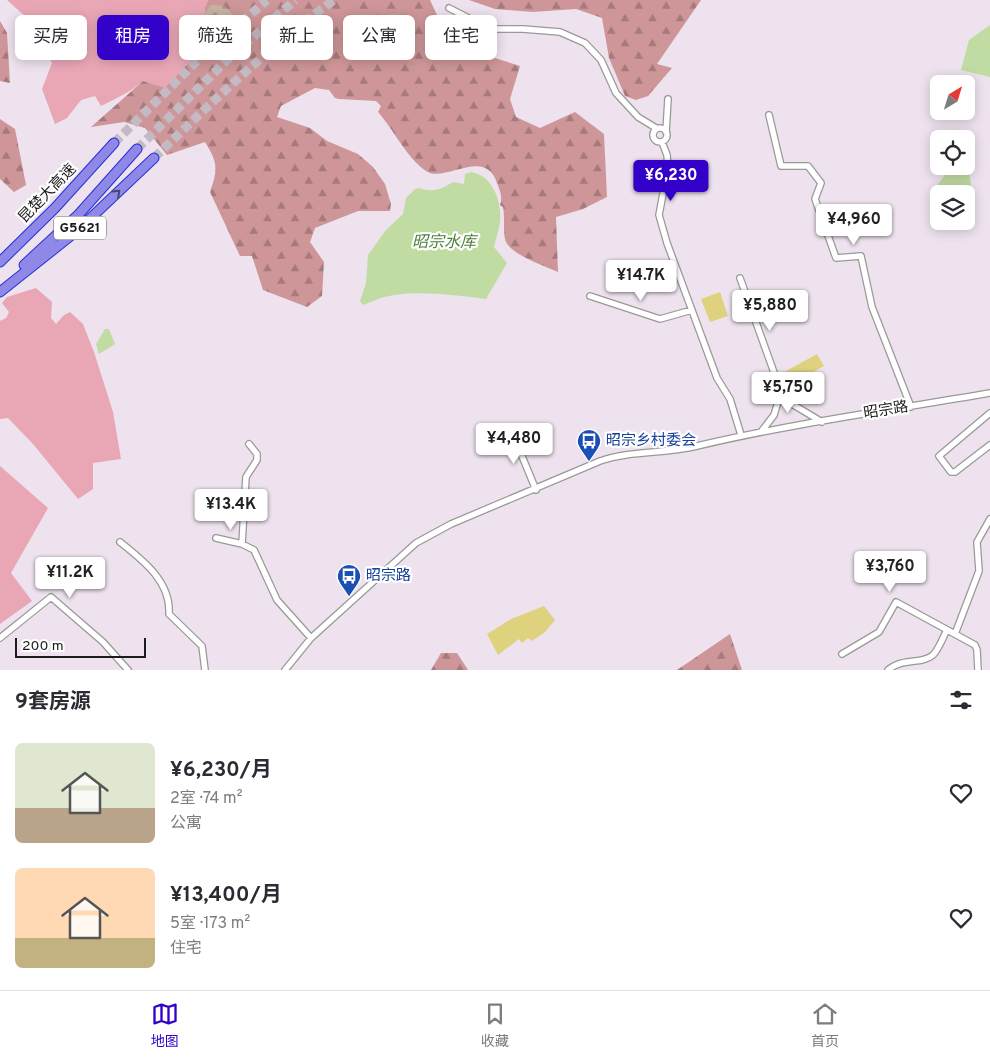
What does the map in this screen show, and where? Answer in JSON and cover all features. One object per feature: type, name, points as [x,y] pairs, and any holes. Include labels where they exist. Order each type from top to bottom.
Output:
[{"type":"highway","name":"昆楚大高速","points":[[0,262],[114,144]]},
{"type":"highway","name":"G5621","points":[[0,287],[82,211],[137,150]]},
{"type":"highway","name":"G5621","points":[[0,292],[78,230],[154,158]]},
{"type":"street","points":[[449,8],[490,29],[560,32],[585,44],[601,60],[616,93],[647,124],[655,140],[662,142]]},
{"type":"street","points":[[662,142],[667,136],[668,99]]},
{"type":"street","points":[[769,115],[781,166],[808,166],[821,183],[815,199],[836,258],[861,256],[872,307],[911,407]]},
{"type":"street","points":[[652,134],[667,118]]},
{"type":"street","points":[[647,124],[666,132]]},
{"type":"street","points":[[662,142],[667,155],[668,167],[659,215],[717,378],[730,399],[741,435]]},
{"type":"street","points":[[740,278],[781,392],[792,404],[822,422]]},
{"type":"street","points":[[590,296],[660,319],[692,310]]},
{"type":"street","points":[[761,432],[774,415],[781,392]]},
{"type":"street","name":"昭宗路","points":[[285,670],[311,638],[416,543],[451,524],[620,454],[695,446],[741,435],[990,393]]},
{"type":"street","points":[[990,413],[939,456],[949,470],[955,472],[990,444]]},
{"type":"street","points":[[512,432],[536,490]]},
{"type":"street","points":[[242,544],[246,477],[257,460],[257,454],[249,444]]},
{"type":"street","points":[[955,634],[979,571],[977,542],[990,519]]},
{"type":"street","points":[[216,538],[242,544],[254,550],[277,600],[311,638]]},
{"type":"street","points":[[120,542],[148,564],[160,582],[170,600],[169,614],[202,646],[205,670]]},
{"type":"street","points":[[0,638],[51,597],[103,642],[128,670]]},
{"type":"street","points":[[842,654],[879,632],[896,602],[975,645],[978,670]]},
{"type":"street","points":[[888,670],[902,661],[926,659],[934,654],[947,630]]},
{"type":"shaded area","points":[[7,0],[208,0],[204,15],[179,15],[179,60],[192,60],[165,89],[143,81],[128,92],[101,106],[95,96],[81,100],[67,118],[55,124],[42,89],[52,63],[50,60],[87,60],[87,15],[24,15]]},
{"type":"shaded area","points":[[36,288],[52,302],[51,318],[56,324],[64,315],[70,312],[83,324],[113,412],[121,459],[93,463],[93,489],[78,499],[33,444],[8,418],[0,419],[0,321],[6,318],[9,312],[2,303],[7,297]]},
{"type":"shaded area","points":[[720,292],[728,316],[710,322],[701,299]]},
{"type":"shaded area","points":[[817,354],[824,366],[786,387],[779,375]]},
{"type":"shaded area","points":[[0,466],[48,508],[11,573],[32,601],[0,624]]},
{"type":"shaded area","points":[[544,606],[555,620],[545,632],[532,641],[528,638],[522,643],[519,639],[498,655],[487,634],[511,619]]},
{"type":"green space","points":[[208,0],[430,0],[437,15],[425,15],[425,60],[497,59],[520,66],[510,99],[516,117],[540,128],[575,112],[604,134],[607,197],[583,209],[556,217],[558,272],[528,259],[513,250],[508,244],[504,235],[503,207],[500,205],[501,194],[491,172],[483,167],[474,166],[434,174],[426,171],[406,151],[378,112],[381,106],[376,101],[339,99],[335,98],[329,90],[315,88],[281,106],[277,117],[310,128],[327,141],[358,154],[373,167],[385,184],[391,204],[390,211],[358,211],[315,228],[310,242],[324,262],[322,296],[307,307],[263,290],[252,256],[240,256],[210,192],[215,166],[205,142],[167,155],[145,128],[124,122],[91,127],[143,81],[165,88],[192,60],[251,60],[251,15],[204,15]]},
{"type":"green space","points":[[469,0],[701,0],[657,64],[672,68],[648,96],[636,100],[625,96],[609,58],[602,18],[576,9],[533,12],[495,9]]},
{"type":"green space","points":[[211,5],[225,6],[233,15],[204,15]]},
{"type":"green space","points":[[0,21],[7,33],[10,83],[0,81]]},
{"type":"green space","points":[[0,119],[15,129],[26,185],[14,192],[0,179]]},
{"type":"green space","points":[[730,634],[742,670],[677,670]]},
{"type":"green space","points":[[441,653],[457,653],[468,670],[431,670]]},
{"type":"water","points":[[990,25],[990,77],[961,70],[969,40]]},
{"type":"water","name":"昭宗水库","points":[[471,172],[485,178],[497,197],[500,221],[494,247],[507,263],[486,299],[419,293],[393,295],[363,305],[360,301],[366,283],[368,255],[386,230],[403,214],[406,198],[415,189],[419,188],[433,190],[453,182],[464,184],[465,174]]},
{"type":"water","points":[[945,175],[970,175],[971,185],[937,185]]},
{"type":"water","points":[[105,329],[109,329],[115,344],[99,354],[96,344]]},
{"type":"tunnel","points":[[114,143],[200,58],[267,0]]},
{"type":"tunnel","points":[[137,149],[225,62],[295,0]]},
{"type":"tunnel","points":[[154,158],[264,56],[334,0]]},
{"type":"place","name":"昭宗乡村委会","points":[[589,462]]},
{"type":"place","name":"昭宗路","points":[[349,597]]}]
